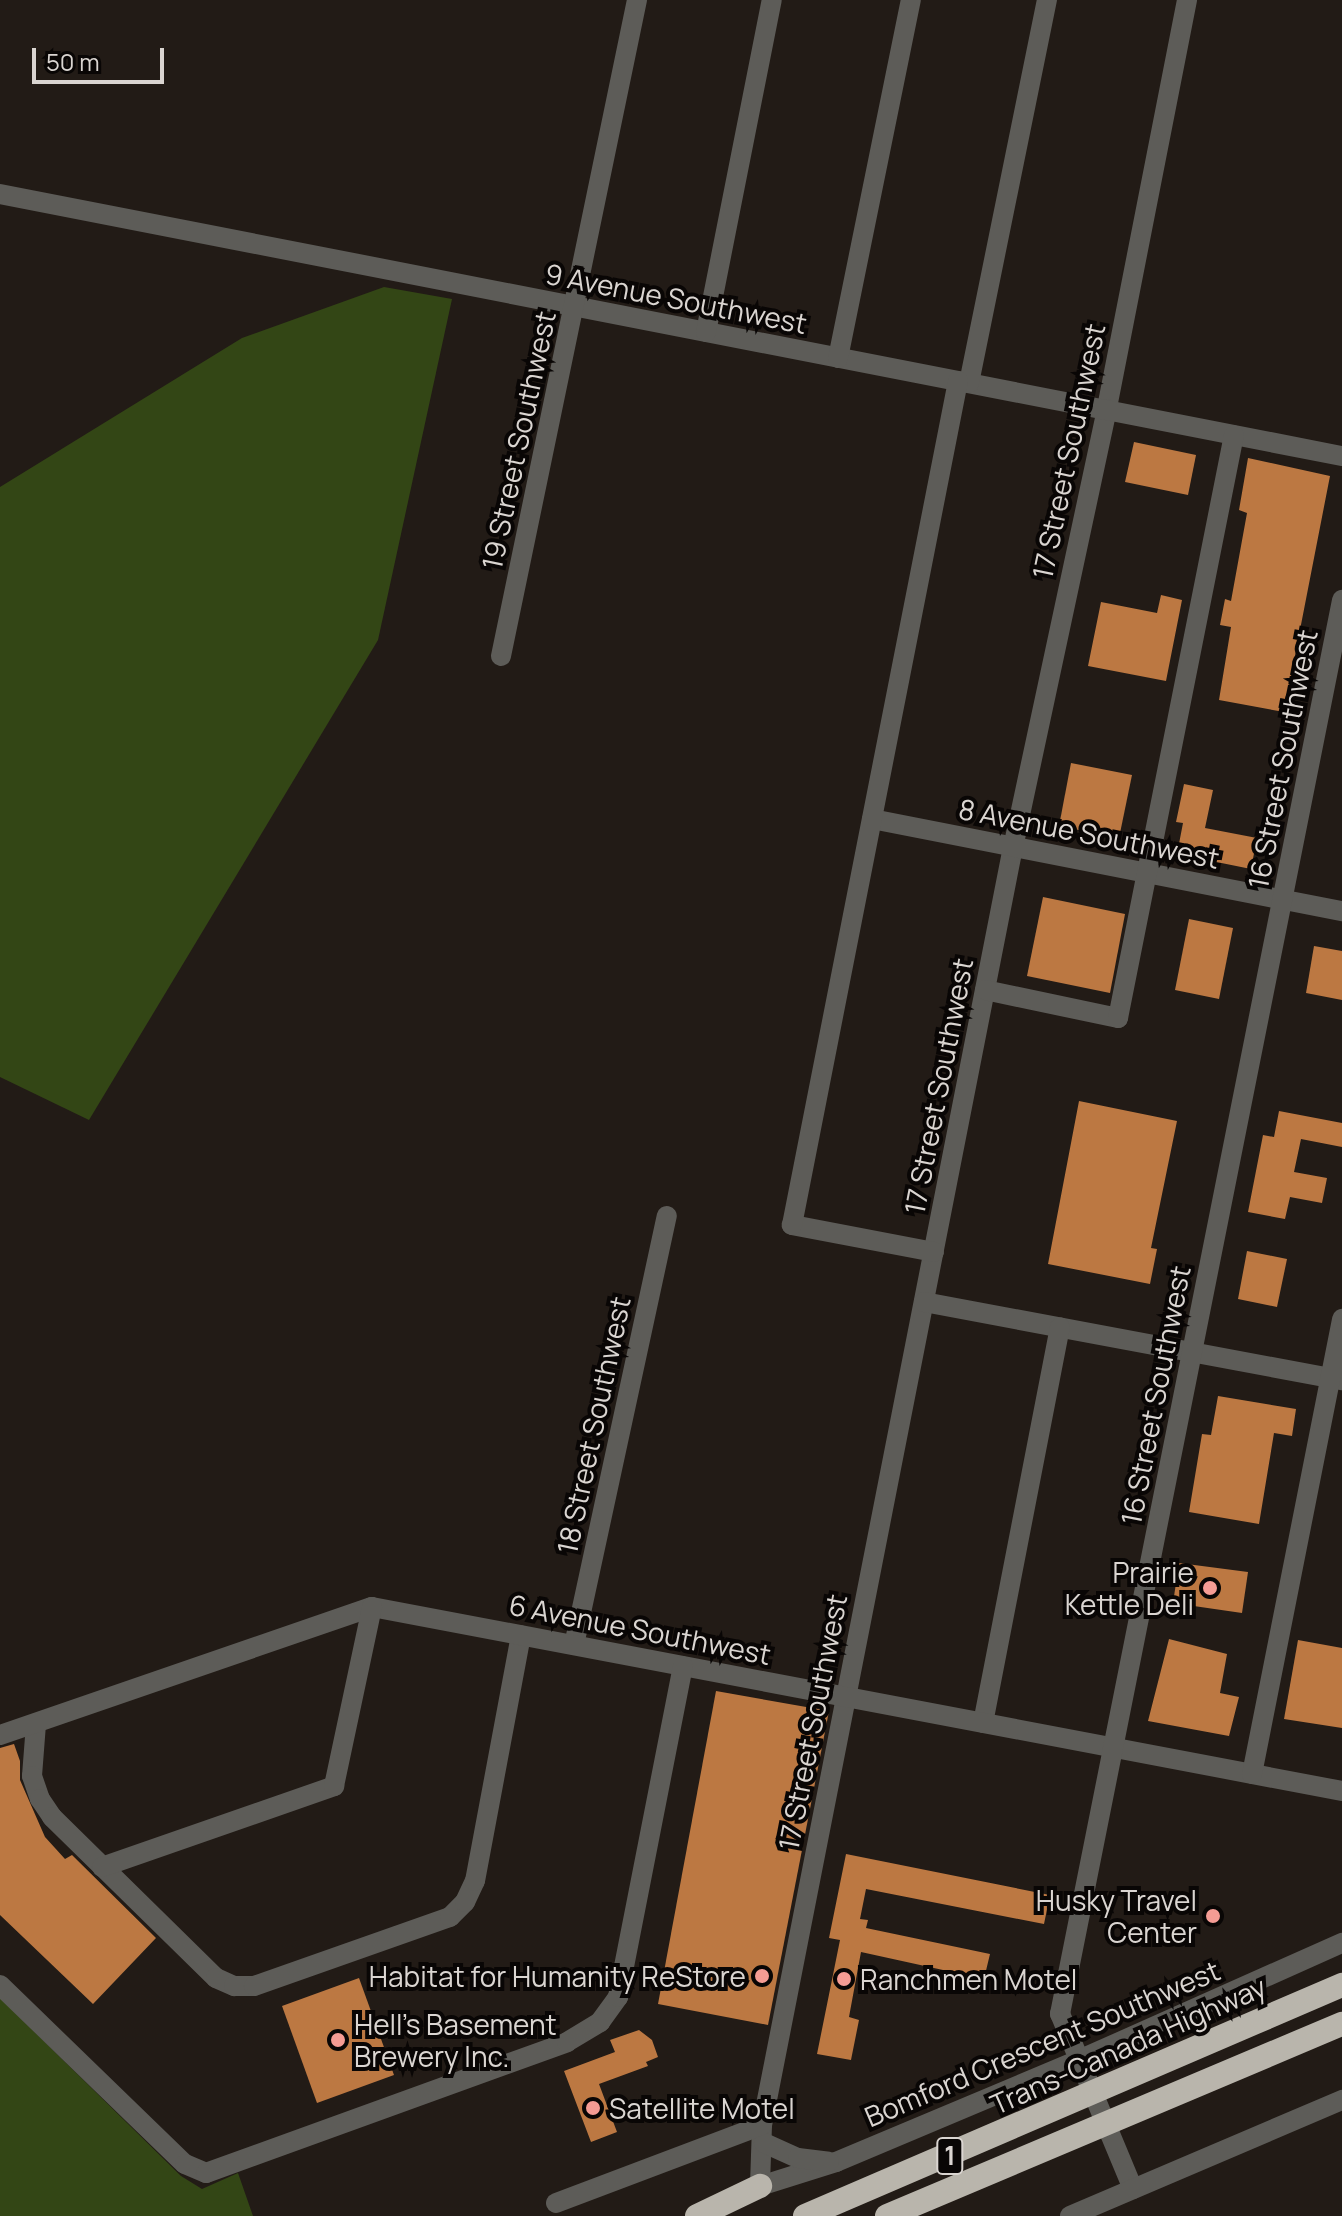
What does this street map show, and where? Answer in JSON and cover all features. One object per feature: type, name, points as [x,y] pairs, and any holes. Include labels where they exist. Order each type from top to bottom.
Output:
[{"type":"highway","name":"Trans-Canada Highway","points":[[805,2216],[1342,1985]]},
{"type":"highway","name":"1","points":[[887,2216],[1342,2024]]},
{"type":"highway","points":[[697,2216],[760,2186]]},
{"type":"street","name":"19 Street Southwest","points":[[501,656],[637,0]]},
{"type":"street","points":[[706,332],[772,0]]},
{"type":"street","points":[[838,358],[911,0]]},
{"type":"street","points":[[934,1252],[792,1225],[872,819],[1047,0]]},
{"type":"street","name":"17 Street Southwest","points":[[760,2186],[763,2134],[846,1697],[1013,847],[1107,409],[1187,0]]},
{"type":"street","name":"9 Avenue Southwest","points":[[0,194],[1342,456]]},
{"type":"street","points":[[985,990],[1118,1018],[1234,435]]},
{"type":"street","name":"16 Street Southwest","points":[[1133,2189],[1060,2014],[1342,600]]},
{"type":"street","name":"8 Avenue Southwest","points":[[872,819],[1342,911]]},
{"type":"street","name":"18 Street Southwest","points":[[574,1645],[667,1216]]},
{"type":"street","points":[[924,1302],[1336,1379]]},
{"type":"street","points":[[1252,1774],[1336,1379],[1342,1319]]},
{"type":"street","points":[[983,1723],[1060,1327]]},
{"type":"street","points":[[102,1867],[334,1786],[372,1607]]},
{"type":"street","name":"6 Avenue Southwest","points":[[0,1735],[372,1607],[1342,1791]]},
{"type":"street","points":[[36,1724],[32,1776],[40,1799],[52,1817],[216,1978],[234,1986],[254,1986],[450,1917],[465,1902],[475,1881],[521,1635]]},
{"type":"street","points":[[0,1985],[185,2164],[206,2173],[567,2042],[600,2022],[618,1997],[683,1666]]},
{"type":"street","name":"Bomford Crescent Southwest","points":[[760,2186],[836,2162],[1079,2060],[1342,1943]]},
{"type":"street","points":[[1070,2216],[1107,2209],[1133,2189],[1342,2100]]},
{"type":"street","points":[[556,2203],[763,2134],[798,2158],[836,2162]]},
{"type":"green space","points":[[384,287],[452,299],[378,640],[89,1120],[0,1077],[0,487],[242,338]]},
{"type":"green space","points":[[0,1998],[181,2176],[202,2189],[238,2173],[253,2216],[0,2216]]},
{"type":"building","points":[[1134,442],[1196,455],[1188,495],[1125,482]]},
{"type":"building","points":[[1248,458],[1330,476],[1284,712],[1219,700],[1231,627],[1220,625],[1225,599],[1231,601],[1247,513],[1239,510]]},
{"type":"building","points":[[1161,595],[1182,600],[1166,681],[1088,666],[1101,602],[1157,613]]},
{"type":"building","points":[[1071,763],[1132,775],[1119,838],[1059,826]]},
{"type":"building","points":[[1184,784],[1213,790],[1205,828],[1257,838],[1251,869],[1177,854],[1183,823],[1176,822]]},
{"type":"building","points":[[1043,897],[1125,914],[1110,993],[1027,976]]},
{"type":"building","points":[[1189,919],[1233,928],[1219,999],[1175,990]]},
{"type":"building","points":[[1314,946],[1342,951],[1342,1000],[1306,993]]},
{"type":"building","points":[[1079,1101],[1177,1121],[1151,1248],[1157,1249],[1150,1284],[1048,1264]]},
{"type":"building","points":[[1279,1111],[1342,1123],[1342,1147],[1301,1139],[1294,1172],[1327,1178],[1322,1203],[1290,1197],[1285,1219],[1248,1212],[1263,1135],[1274,1137]]},
{"type":"building","points":[[1247,1251],[1287,1259],[1277,1307],[1238,1299]]},
{"type":"building","points":[[1218,1396],[1296,1409],[1292,1436],[1274,1433],[1259,1524],[1189,1512],[1202,1434],[1211,1435]]},
{"type":"building","name":"Prairie Kettle Deli","points":[[1179,1563],[1248,1572],[1242,1613],[1173,1603]]},
{"type":"building","points":[[1169,1639],[1227,1654],[1220,1693],[1239,1697],[1229,1736],[1148,1721]]},
{"type":"building","points":[[1298,1640],[1342,1648],[1342,1728],[1284,1719]]},
{"type":"building","points":[[716,1691],[829,1711],[768,2025],[658,2004]]},
{"type":"building","points":[[14,1744],[20,1761],[20,1780],[45,1837],[65,1859],[72,1855],[156,1938],[93,2004],[0,1915],[0,1748]]},
{"type":"building","name":"Ranchmen Motel","points":[[846,1854],[1050,1895],[1044,1924],[866,1889],[860,1919],[868,1920],[866,1928],[990,1954],[984,1979],[861,1952],[849,2017],[859,2020],[851,2060],[817,2054],[840,1940],[829,1938]]},
{"type":"building","name":"Hell's Basement Brewery Inc.","points":[[359,1978],[394,2075],[317,2103],[282,2006]]},
{"type":"building","name":"Satellite Motel","points":[[639,2030],[652,2040],[658,2057],[646,2062],[648,2066],[599,2084],[617,2132],[591,2142],[564,2071],[615,2052],[610,2040]]},
{"type":"place","name":"Prairie Kettle Deli","points":[[1210,1588]]},
{"type":"place","name":"Husky Travel Center","points":[[1213,1916]]},
{"type":"place","name":"Habitat for Humanity ReStore","points":[[762,1976]]},
{"type":"place","name":"Ranchmen Motel","points":[[844,1979]]},
{"type":"place","name":"Hell's Basement Brewery Inc.","points":[[338,2040]]},
{"type":"place","name":"Satellite Motel","points":[[593,2108]]}]
